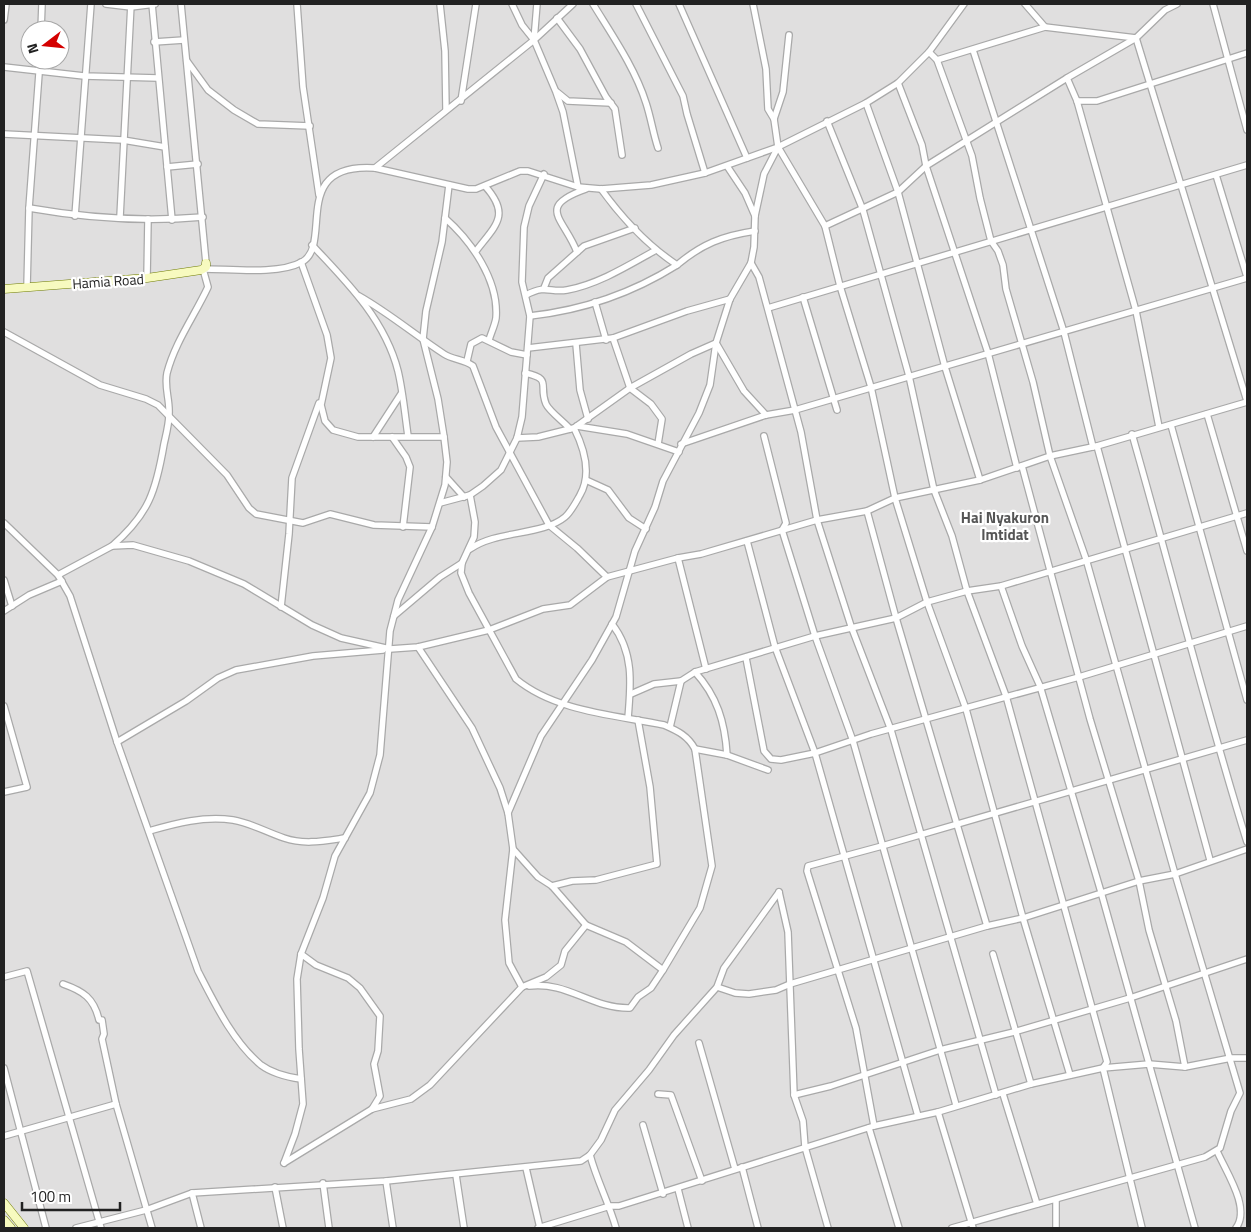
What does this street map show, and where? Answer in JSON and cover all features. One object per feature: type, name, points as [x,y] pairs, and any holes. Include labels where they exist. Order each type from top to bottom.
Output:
[{"type":"street","points":[[4,20],[6,4]]},
{"type":"street","points":[[41,20],[42,4]]},
{"type":"street","points":[[75,216],[79,138],[91,4]]},
{"type":"street","points":[[106,4],[153,4],[154,42],[172,220]]},
{"type":"street","points":[[58,575],[112,546],[140,519],[150,500],[159,473],[169,414],[166,389],[167,375],[178,346],[208,287],[204,267],[203,217],[198,164],[180,4]]},
{"type":"street","points":[[297,4],[303,87],[320,197]]},
{"type":"street","points":[[440,4],[445,51],[446,109]]},
{"type":"street","points":[[461,101],[476,4]]},
{"type":"street","points":[[512,4],[522,26],[534,40],[556,92],[563,112],[578,187]]},
{"type":"street","points":[[534,40],[537,4]]},
{"type":"street","points":[[375,168],[446,109],[461,101],[534,40],[573,4]]},
{"type":"street","points":[[594,4],[629,64],[646,103],[650,125],[658,148]]},
{"type":"street","points":[[636,4],[684,96],[687,114],[705,173]]},
{"type":"street","points":[[679,4],[747,158]]},
{"type":"street","points":[[753,4],[766,69],[768,109],[774,119],[778,147],[825,226],[840,286],[871,387],[894,498],[966,709],[996,813],[1023,918],[1056,1020],[1070,1075]]},
{"type":"street","points":[[204,267],[284,268],[301,262],[311,250],[320,197],[324,186],[337,174],[358,167],[375,168],[468,189],[485,186],[520,171],[544,174],[578,187],[601,189],[651,185],[727,166],[778,147],[866,103],[898,83],[929,52],[964,4]]},
{"type":"street","points":[[1025,4],[1045,27]]},
{"type":"street","points":[[825,226],[863,210],[898,192],[926,166],[966,139],[995,124],[1067,78],[1136,38],[1165,10],[1177,4]]},
{"type":"street","points":[[1213,4],[1247,130]]},
{"type":"street","points":[[120,217],[131,5]]},
{"type":"street","points":[[557,18],[580,49],[615,109],[622,156]]},
{"type":"street","points":[[937,60],[1045,27],[1136,38]]},
{"type":"street","points":[[774,119],[783,92],[789,35]]},
{"type":"street","points":[[1136,38],[1214,289],[1247,402],[1247,410]]},
{"type":"street","points":[[154,42],[184,40]]},
{"type":"street","points":[[973,50],[995,124],[1064,332],[1095,446],[1126,548],[1210,860]]},
{"type":"street","points":[[929,52],[937,60],[966,139],[991,241],[998,251],[1003,265],[1006,289],[1050,456],[1086,559],[1115,666],[1240,1093],[1230,1111],[1224,1136],[1217,1151],[1128,1180],[1037,1204],[972,1226],[952,1228]]},
{"type":"street","points":[[1077,101],[1097,101],[1150,82],[1188,73],[1247,53]]},
{"type":"street","points":[[186,59],[208,90],[234,110],[258,124],[310,126]]},
{"type":"street","points":[[4,67],[84,76],[158,78]]},
{"type":"street","points":[[27,287],[29,208],[39,71]]},
{"type":"street","points":[[1067,78],[1077,101],[1136,311],[1159,427]]},
{"type":"street","points":[[898,83],[922,145],[926,166],[988,353],[1019,467],[1052,570],[1108,781],[1139,881],[1149,930],[1176,1022],[1185,1067]]},
{"type":"street","points":[[556,92],[568,101],[611,103]]},
{"type":"street","points":[[866,103],[898,192],[945,367],[980,480]]},
{"type":"street","points":[[827,121],[863,210],[879,274],[909,376],[934,490],[952,536],[967,591],[1006,696],[1107,1062],[1103,1068],[1128,1180],[1142,1228]]},
{"type":"street","points":[[4,134],[123,140],[165,148]]},
{"type":"street","points":[[508,813],[541,736],[592,660],[620,608],[635,551],[646,529],[663,481],[699,413],[710,385],[716,343],[730,299],[751,263],[755,216],[764,174],[778,147]]},
{"type":"street","points":[[167,167],[198,164]]},
{"type":"street","points":[[727,166],[745,193],[755,216]]},
{"type":"street","points":[[768,308],[1247,166]]},
{"type":"street","points":[[440,503],[467,496],[501,470],[517,438],[522,417],[530,316],[522,282],[524,227],[529,206],[544,174]]},
{"type":"street","points":[[682,444],[766,415],[795,410],[834,399],[1247,278],[1216,175]]},
{"type":"street","points":[[449,185],[434,281],[426,311],[424,339],[438,399],[444,437],[446,477],[432,527],[408,574],[394,616],[380,755],[370,793],[335,856],[323,898],[301,954],[297,979],[303,1104],[296,1134],[284,1163],[372,1109],[411,1099],[430,1085],[522,988],[546,977],[561,964],[565,951],[586,926]]},
{"type":"street","points":[[476,251],[498,220],[500,208],[496,198],[485,186]]},
{"type":"street","points":[[578,252],[572,239],[560,222],[557,212],[559,203],[563,198],[589,188]]},
{"type":"street","points":[[601,189],[634,228],[656,250],[677,265]]},
{"type":"street","points":[[29,208],[75,216],[172,220],[203,217]]},
{"type":"street","points":[[445,218],[476,251],[496,305],[496,319],[489,340]]},
{"type":"street","points":[[147,278],[148,219]]},
{"type":"street","points":[[544,288],[548,278],[584,246],[634,228]]},
{"type":"street","points":[[530,316],[550,314],[595,302],[645,285],[677,265],[697,248],[732,234],[754,231]]},
{"type":"street","points":[[312,245],[359,296],[386,340],[398,371],[408,436]]},
{"type":"street","points":[[526,295],[544,288],[566,290],[583,286],[610,275],[656,250]]},
{"type":"street","points":[[281,607],[295,467],[322,396],[329,373],[331,358],[327,335],[301,262]]},
{"type":"street","points":[[751,263],[759,277],[795,410],[817,520],[851,626],[891,730],[919,834],[980,1042],[1000,1094],[1037,1204]]},
{"type":"street","name":"Hamia Road","points":[[4,288],[147,278],[204,267]]},
{"type":"street","points":[[359,296],[400,321],[447,356],[467,361],[473,366],[479,377],[496,427],[549,526],[577,548],[606,577]]},
{"type":"street","points":[[803,297],[836,410]]},
{"type":"street","points":[[528,348],[606,340],[687,311],[730,299]]},
{"type":"street","points":[[595,302],[606,340]]},
{"type":"street","points":[[4,332],[100,385],[146,399],[169,414],[227,475],[252,512],[307,523],[330,514],[352,522],[403,527],[432,527]]},
{"type":"street","points":[[467,361],[468,350],[474,340],[482,338],[511,352],[527,355]]},
{"type":"street","points":[[613,338],[630,388],[651,404],[662,419],[658,444]]},
{"type":"street","points":[[574,428],[630,388],[716,343]]},
{"type":"street","points":[[716,343],[744,391],[766,415]]},
{"type":"street","points":[[576,344],[580,390],[588,419]]},
{"type":"street","points":[[470,549],[482,540],[549,526],[565,518],[582,491],[586,480],[582,445],[574,428],[546,403],[541,378],[526,373]]},
{"type":"street","points":[[373,437],[401,394]]},
{"type":"street","points":[[322,396],[321,412],[325,421],[333,430],[358,437],[444,437]]},
{"type":"street","points":[[117,742],[186,701],[218,678],[236,670],[313,656],[418,647],[489,630],[543,609],[570,605],[606,577],[678,558],[702,554],[817,520],[867,511],[894,498],[980,480],[1050,456],[1095,446],[1247,402]]},
{"type":"street","points":[[1207,414],[1247,551]]},
{"type":"street","points":[[1171,425],[1247,700]]},
{"type":"street","points":[[517,438],[538,437],[574,428],[612,430],[681,453]]},
{"type":"street","points":[[1132,434],[1191,642],[1218,748],[1247,842]]},
{"type":"street","points":[[392,436],[406,457],[410,467],[403,527]]},
{"type":"street","points":[[764,436],[786,523],[782,530],[814,636],[853,741],[956,1105]]},
{"type":"street","points":[[394,616],[440,578],[462,563],[470,549],[475,522],[467,496],[446,477]]},
{"type":"street","points":[[586,480],[608,490],[629,518],[646,529]]},
{"type":"street","points":[[867,511],[896,618],[987,926]]},
{"type":"street","points":[[630,694],[654,684],[681,681],[695,672],[746,658],[775,647],[851,626],[896,618],[928,602],[967,591],[1001,586],[1086,559],[1200,528],[1247,513]]},
{"type":"street","points":[[4,523],[58,575],[70,596],[117,742],[198,971],[211,996],[240,1043],[261,1064],[279,1074],[301,1079]]},
{"type":"street","points":[[746,541],[775,647],[815,753],[875,960],[882,995],[918,1116]]},
{"type":"street","points":[[112,546],[133,545],[189,561],[244,584],[312,625],[341,638],[390,649]]},
{"type":"street","points":[[678,558],[706,669]]},
{"type":"street","points":[[462,563],[464,583],[516,679],[527,688],[561,704],[670,727],[691,740],[695,749],[712,866],[700,908],[651,988],[638,997],[630,1008],[602,1005],[578,994],[545,984],[522,988]]},
{"type":"street","points":[[4,580],[12,606]]},
{"type":"street","points":[[4,610],[62,581]]},
{"type":"street","points":[[1001,586],[1022,646],[1040,686],[1101,892],[1195,1228]]},
{"type":"street","points":[[612,624],[621,636],[627,651],[630,694],[628,718]]},
{"type":"street","points":[[746,658],[767,756],[781,760],[815,753],[871,734],[966,709],[1040,686],[1079,677],[1247,626]]},
{"type":"street","points":[[418,647],[472,728],[500,788],[508,813],[513,849],[505,920],[509,963],[522,988]]},
{"type":"street","points":[[695,672],[717,703],[726,737],[727,755]]},
{"type":"street","points":[[670,727],[681,681]]},
{"type":"street","points":[[4,706],[27,787],[4,792]]},
{"type":"street","points":[[552,886],[572,881],[596,880],[657,864],[650,787],[638,720]]},
{"type":"street","points":[[899,1228],[871,1127],[866,1075],[856,1028],[807,868],[810,864],[882,846],[956,823],[1108,781],[1182,757],[1247,740]]},
{"type":"street","points":[[695,749],[727,755],[768,770]]},
{"type":"street","points":[[149,831],[186,820],[206,819],[232,820],[253,825],[284,838],[301,842],[345,838]]},
{"type":"street","points":[[513,849],[538,877],[552,886],[586,926],[626,942],[663,970]]},
{"type":"street","points":[[717,987],[735,993],[749,994],[776,990],[790,984],[838,972],[911,948],[987,926],[1023,918],[1101,892],[1139,881],[1175,874],[1210,860],[1247,849]]},
{"type":"street","points":[[76,1228],[100,1225],[192,1193],[456,1175],[573,1163],[590,1156],[601,1140],[615,1110],[649,1070],[699,1004],[717,987],[724,968],[779,892],[788,932],[794,1095],[803,1121],[805,1148],[828,1228]]},
{"type":"street","points":[[301,954],[316,965],[348,978],[360,988],[380,1016],[378,1051],[374,1064],[380,1096],[372,1109]]},
{"type":"street","points":[[993,954],[1014,1032],[1031,1084]]},
{"type":"street","points":[[794,1095],[866,1075],[940,1050],[980,1042],[1130,998],[1247,959]]},
{"type":"street","points":[[4,977],[27,971],[100,1225]]},
{"type":"street","points":[[63,984],[80,989],[89,996],[99,1020],[102,1020],[104,1034],[102,1039],[116,1104],[152,1228]]},
{"type":"street","points":[[699,1043],[758,1228]]},
{"type":"street","points":[[526,1168],[539,1228],[610,1206],[619,1206],[663,1194],[871,1127],[938,1112],[956,1105],[1031,1084],[1103,1068],[1149,1064],[1185,1067],[1231,1058],[1247,1058]]},
{"type":"street","points":[[4,1068],[46,1228]]},
{"type":"street","points":[[658,1094],[671,1094],[702,1181]]},
{"type":"street","points":[[4,1136],[116,1104]]},
{"type":"street","points":[[938,1112],[972,1226]]},
{"type":"street","points":[[643,1125],[663,1194]]},
{"type":"street","points":[[1217,1151],[1242,1207],[1242,1220],[1236,1228]]},
{"type":"street","points":[[590,1156],[597,1180],[610,1206],[616,1228]]},
{"type":"street","points":[[456,1175],[464,1228]]},
{"type":"street","points":[[386,1181],[393,1228]]},
{"type":"street","points":[[323,1183],[329,1228]]},
{"type":"street","points":[[275,1188],[283,1228]]},
{"type":"street","points":[[678,1189],[688,1228]]},
{"type":"street","points":[[192,1193],[201,1228]]},
{"type":"street","points":[[1056,1200],[1056,1228]]},
{"type":"street","points":[[4,1204],[24,1228]]},
{"type":"shaded area","points":[[4,4],[1247,4],[1247,1228],[4,1228]]},
{"type":"district","name":"Hai Nyakuron Imtidat","points":[[1005,526]]}]
